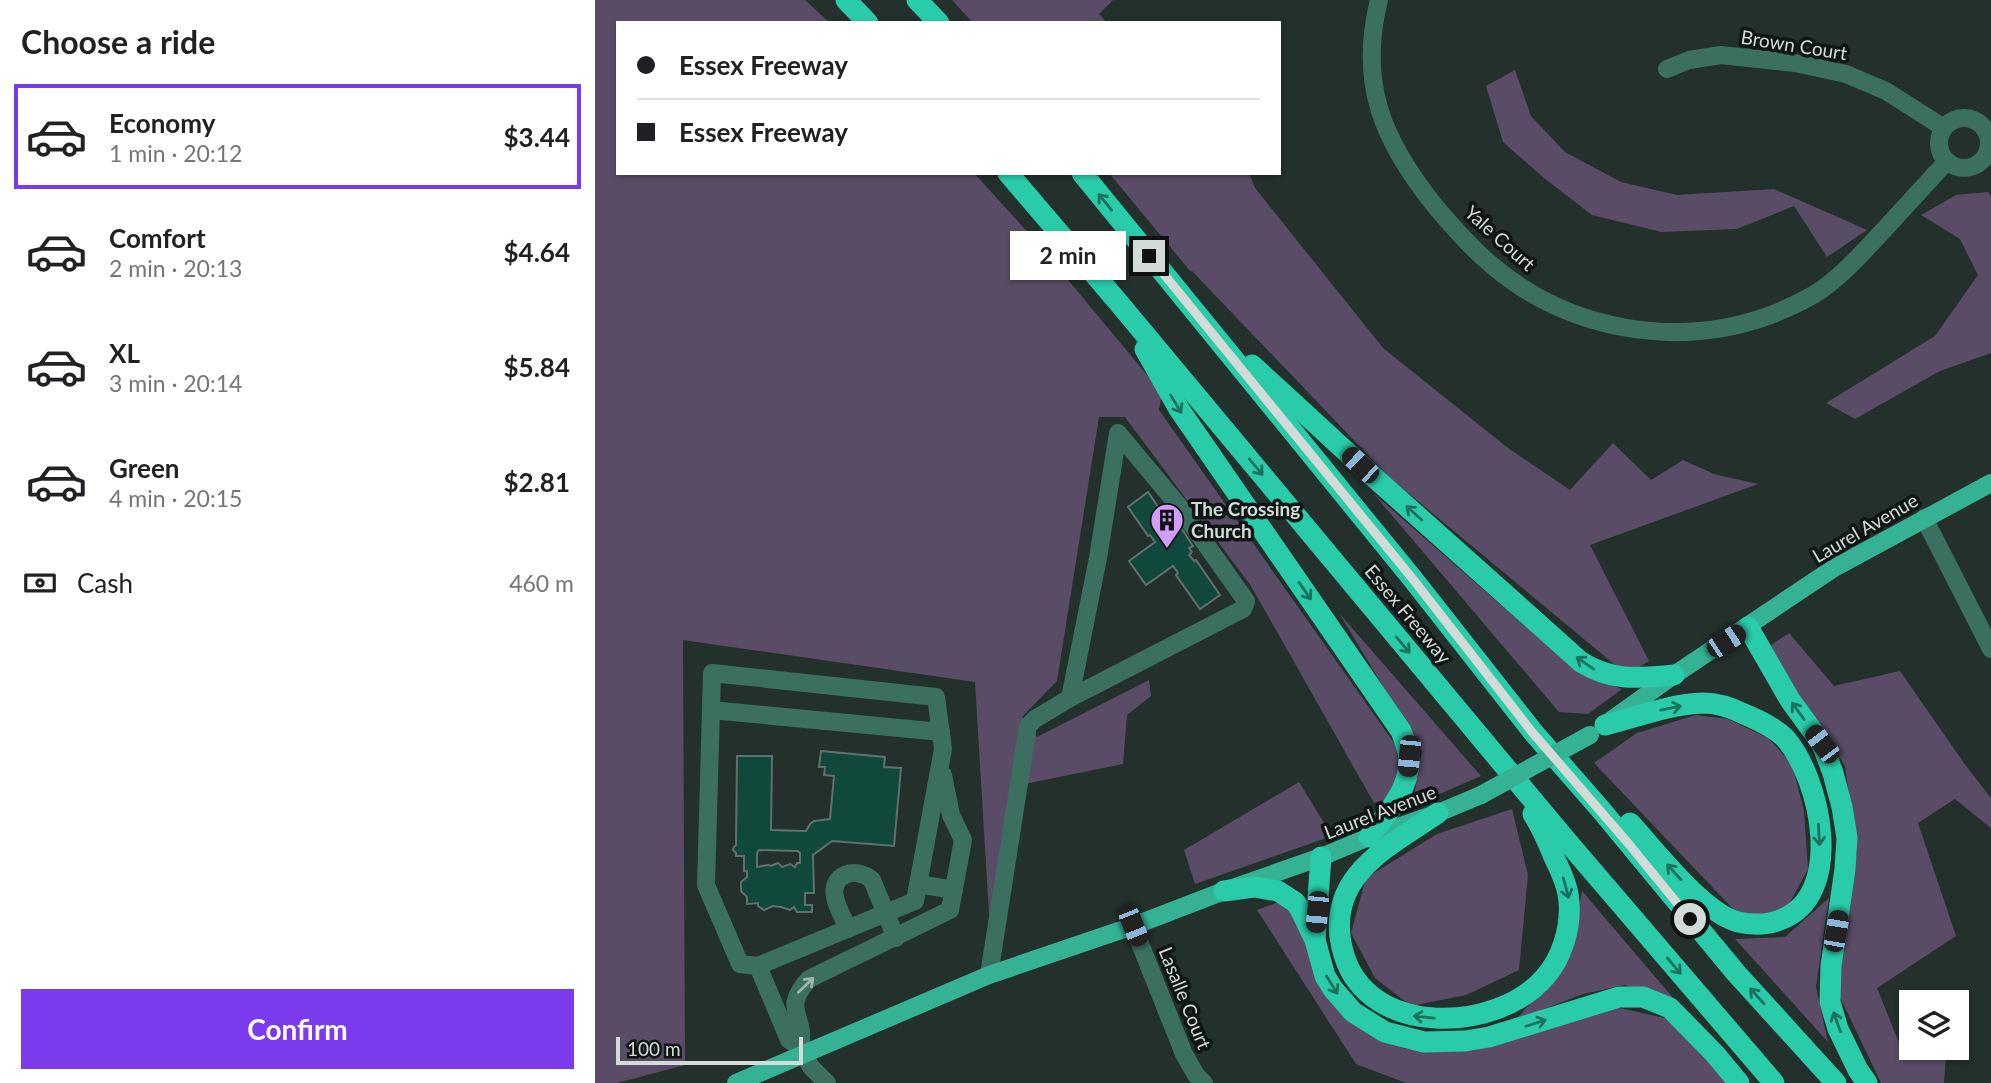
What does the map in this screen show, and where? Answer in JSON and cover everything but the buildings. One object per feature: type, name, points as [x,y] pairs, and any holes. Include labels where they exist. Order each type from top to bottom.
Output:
[{"type":"highway","points":[[846,0],[866,21]]},
{"type":"highway","points":[[917,0],[937,21]]},
{"type":"highway","name":"Essex Freeway","points":[[1010,175],[1774,1083]]},
{"type":"highway","name":"Essex Freeway","points":[[1084,175],[1412,578],[1532,732],[1634,849],[1705,937],[1836,1083]]},
{"type":"highway","points":[[1118,302],[1179,409],[1401,731],[1409,756],[1407,774],[1399,797],[1369,836]]},
{"type":"highway","points":[[1200,318],[1386,489],[1581,662],[1603,674],[1618,677],[1674,675]]},
{"type":"highway","points":[[1748,627],[1790,700],[1822,744],[1839,796],[1847,838],[1846,869],[1831,966],[1830,1002],[1838,1029],[1867,1083]]},
{"type":"highway","points":[[1490,679],[1539,724],[1682,881],[1713,909],[1736,922],[1770,924],[1789,917],[1803,906],[1814,889],[1819,866],[1817,805],[1808,776],[1798,756],[1783,736],[1762,722],[1734,709],[1705,703],[1671,708],[1597,730]]},
{"type":"highway","points":[[1438,813],[1377,854],[1358,872],[1344,900],[1341,946],[1358,982],[1375,999],[1397,1011],[1408,1015],[1448,1018],[1470,1016],[1512,1003],[1547,975],[1566,938],[1569,902],[1566,883],[1540,825],[1478,734]]},
{"type":"highway","points":[[1315,940],[1321,857]]},
{"type":"highway","points":[[1224,891],[1254,887],[1287,895],[1298,905],[1315,940],[1325,976],[1343,1002],[1353,1012],[1385,1032],[1424,1042],[1477,1039],[1619,997],[1643,997],[1670,1008],[1739,1083]]},
{"type":"main road","name":"Laurel Avenue","points":[[736,1083],[801,1051],[989,975],[1133,926],[1481,795],[1597,730],[1834,568],[1991,482]]},
{"type":"street","name":"Yale Court","points":[[1379,0],[1372,56],[1377,99],[1390,140],[1412,177],[1452,226],[1493,267],[1542,299],[1595,321],[1653,332],[1692,332],[1740,324],[1795,305],[1820,291],[1851,266],[1947,161]]},
{"type":"street","name":"Brown Court","points":[[1667,69],[1689,60],[1721,55],[1795,63],[1846,74],[1886,90],[1944,128]]},
{"type":"street","points":[[1961,118],[1968,118],[1980,124],[1988,137],[1987,163],[1959,167],[1947,161],[1942,156],[1938,140],[1944,128],[1953,120],[1961,118]]},
{"type":"street","points":[[989,975],[1028,726],[1070,698],[1243,609],[1247,601],[1178,505],[1118,433],[1098,558],[1070,698]]},
{"type":"street","points":[[1924,518],[1991,649]]},
{"type":"street","points":[[712,673],[936,697],[943,749],[915,901],[758,966],[740,964],[706,885],[711,710],[712,673]]},
{"type":"street","points":[[711,710],[941,732]]},
{"type":"street","points":[[801,1051],[802,1034],[795,1010],[795,998],[810,979],[950,910],[963,840],[951,815],[941,764]]},
{"type":"street","points":[[848,929],[835,897],[835,890],[839,879],[847,873],[857,872],[866,874],[872,880],[896,938]]},
{"type":"street","points":[[918,884],[954,890]]},
{"type":"street","name":"Lasalle Court","points":[[1133,926],[1184,1054],[1204,1083]]},
{"type":"street","points":[[758,966],[789,1041],[801,1051],[811,1067],[827,1083]]},
{"type":"shaded area","points":[[595,0],[805,0],[828,21],[616,21],[616,175],[976,175],[1034,239],[1162,393],[1159,410],[1404,757],[1387,799],[1374,803],[1251,586],[1125,417],[1099,417],[1057,681],[1022,717],[1037,737],[1149,680],[1151,696],[1127,715],[1123,764],[1015,786],[991,947],[975,682],[683,640],[685,1065],[617,1083],[595,1083]]},
{"type":"shaded area","points":[[952,0],[1113,0],[1099,14],[1105,21],[971,21]]},
{"type":"shaded area","points":[[1515,70],[1531,116],[1565,152],[1621,182],[1677,195],[1774,189],[1867,230],[1827,257],[1794,206],[1737,229],[1661,232],[1592,215],[1503,142],[1486,86]]},
{"type":"shaded area","points":[[1111,175],[1250,175],[1255,188],[1383,348],[1508,448],[1570,490],[1613,443],[1651,480],[1683,460],[1714,474],[1758,484],[1590,545],[1649,661],[1636,669],[1621,670],[1389,477],[1191,272]]},
{"type":"shaded area","points":[[1988,192],[1991,196],[1991,353],[1940,371],[1855,419],[1826,403],[1935,336],[1978,275],[1960,239],[1921,215],[1956,195]]},
{"type":"shaded area","points":[[1373,493],[1573,668],[1622,689],[1588,714],[1559,712]]},
{"type":"shaded area","points":[[1339,613],[1481,776],[1412,806],[1422,751]]},
{"type":"shaded area","points":[[1789,633],[1834,686],[1900,671],[1991,798],[1991,828],[1955,799],[1918,823],[1956,936],[1877,988],[1899,1043],[1899,1060],[1946,1060],[1944,1083],[1881,1083],[1837,991],[1857,850],[1845,766],[1768,647]]},
{"type":"shaded area","points":[[1696,715],[1728,719],[1768,738],[1792,764],[1804,811],[1808,869],[1788,906],[1764,916],[1737,913],[1594,763],[1637,733]]},
{"type":"shaded area","points":[[1299,782],[1332,836],[1195,884],[1184,850]]},
{"type":"shaded area","points":[[1512,809],[1528,875],[1519,970],[1466,995],[1411,1006],[1375,978],[1351,933],[1366,878],[1437,834]]},
{"type":"shaded area","points":[[1582,891],[1680,1006],[1625,985],[1583,994],[1516,1020],[1571,954]]},
{"type":"shaded area","points":[[1829,898],[1816,987],[1828,1042],[1735,939],[1785,937]]},
{"type":"shaded area","points":[[1279,902],[1289,904],[1337,1006],[1405,1049],[1615,1007],[1674,1020],[1729,1083],[1406,1083],[1356,1064],[1257,910]]},
{"type":"place","name":"The Crossing Church","points":[[1167,550]]},
{"type":"route","points":[[1149,256],[1412,578],[1532,732],[1602,811],[1690,919]]}]
